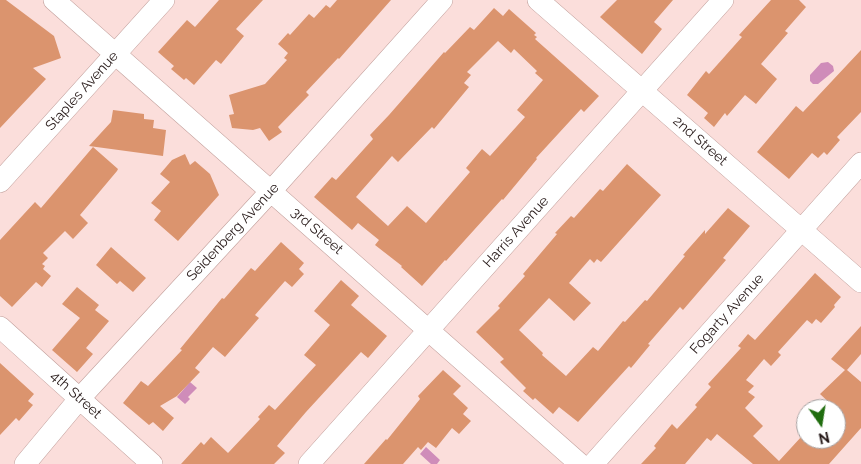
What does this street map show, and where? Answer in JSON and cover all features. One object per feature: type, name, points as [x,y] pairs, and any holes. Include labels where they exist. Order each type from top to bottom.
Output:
[{"type":"street","name":"3rd Street","points":[[54,0],[580,464]]},
{"type":"street","name":"Staples Avenue","points":[[0,182],[164,0]]},
{"type":"street","name":"Seidenberg Avenue","points":[[25,464],[80,398],[271,191],[442,0]]},
{"type":"street","name":"2nd Street","points":[[538,0],[861,282]]},
{"type":"street","name":"Harris Avenue","points":[[309,464],[724,0]]},
{"type":"street","name":"Fogarty Avenue","points":[[593,464],[861,163]]},
{"type":"street","name":"4th Street","points":[[0,327],[152,464]]},
{"type":"shaded area","points":[[828,62],[833,66],[834,71],[818,84],[813,84],[810,81],[810,75],[821,63]]},
{"type":"shaded area","points":[[190,382],[197,388],[188,397],[190,399],[185,404],[177,397]]},
{"type":"shaded area","points":[[426,447],[440,460],[437,464],[431,464],[420,454]]},
{"type":"building","points":[[0,0],[6,0],[54,36],[61,58],[33,68],[46,79],[0,128]]},
{"type":"building","points":[[219,0],[263,0],[236,29],[244,36],[221,64],[216,60],[194,85],[186,78],[184,80],[171,69],[174,66],[158,52],[187,20],[195,27]]},
{"type":"building","points":[[337,0],[391,0],[339,59],[306,92],[309,95],[278,127],[282,132],[269,141],[260,128],[253,130],[232,128],[229,115],[234,114],[229,95],[265,84],[287,60],[284,58],[288,53],[278,44],[288,33],[290,35],[309,14],[314,18],[326,5],[330,8]]},
{"type":"building","points":[[617,0],[673,0],[654,22],[662,29],[642,54],[600,17]]},
{"type":"building","points":[[771,0],[799,0],[806,7],[785,31],[788,33],[761,64],[777,79],[756,104],[745,95],[727,116],[725,113],[714,127],[704,118],[708,113],[687,95],[706,71],[709,74],[742,37],[739,35]]},
{"type":"building","points":[[494,8],[503,16],[509,9],[536,33],[534,35],[537,37],[535,39],[599,96],[584,112],[581,109],[536,158],[503,200],[422,286],[402,266],[375,245],[379,240],[358,223],[352,230],[314,197],[332,177],[336,180],[373,139],[370,135],[444,52],[470,27],[474,30]],"holes":[[[498,41],[511,53],[514,49],[537,71],[535,73],[543,80],[517,110],[525,117],[490,156],[482,149],[466,168],[470,172],[426,223],[407,206],[388,226],[356,197],[392,156],[398,162],[432,127],[434,129],[469,87],[464,83],[471,75],[467,72]]]},
{"type":"building","points":[[861,50],[861,112],[837,137],[840,140],[827,155],[824,152],[818,158],[812,153],[789,179],[757,152],[796,106],[803,112]]},
{"type":"building","points":[[113,110],[144,114],[144,119],[154,120],[153,128],[166,130],[163,156],[89,146],[111,122]]},
{"type":"building","points":[[93,147],[118,169],[117,171],[80,215],[88,223],[73,239],[65,231],[43,253],[48,258],[42,264],[45,266],[43,269],[51,276],[42,287],[36,282],[12,307],[0,296],[0,240],[35,202],[41,208]]},
{"type":"building","points":[[185,154],[190,165],[195,161],[210,174],[219,195],[178,241],[154,220],[161,211],[151,203],[170,182],[160,174],[172,160]]},
{"type":"building","points":[[627,164],[661,195],[601,262],[597,259],[594,263],[590,259],[569,283],[591,303],[574,321],[549,298],[519,330],[543,353],[542,355],[566,376],[593,347],[598,351],[623,321],[625,322],[645,300],[647,301],[685,256],[683,255],[728,208],[750,226],[723,258],[726,260],[683,310],[680,307],[648,344],[650,345],[631,368],[629,366],[578,422],[559,407],[553,414],[535,398],[533,400],[523,391],[526,388],[500,362],[504,359],[476,332],[500,308],[498,306],[525,276],[523,274],[557,234],[555,233],[571,216],[574,218],[600,189],[603,191]]},
{"type":"building","points":[[281,242],[304,263],[299,269],[304,274],[292,287],[285,281],[255,315],[259,318],[225,357],[213,347],[195,368],[200,372],[177,396],[160,406],[174,418],[163,431],[153,422],[149,425],[123,403],[141,381],[148,386],[182,350],[180,349],[222,298],[224,299],[251,268],[255,271]]},
{"type":"building","points":[[111,247],[146,278],[133,292],[120,281],[117,284],[96,265]]},
{"type":"building","points":[[815,273],[841,297],[821,323],[816,319],[812,324],[807,320],[778,352],[781,355],[771,366],[764,359],[746,380],[754,386],[748,392],[755,397],[745,408],[763,426],[753,436],[779,461],[796,443],[796,449],[842,449],[829,464],[753,464],[717,434],[711,441],[707,438],[685,464],[641,464],[656,448],[654,446],[672,424],[677,429],[697,407],[695,405],[711,387],[708,384],[741,348],[738,346],[748,334],[755,340]]},
{"type":"building","points":[[341,280],[359,296],[351,305],[387,336],[368,358],[361,352],[306,412],[277,446],[285,453],[274,464],[181,464],[201,442],[204,445],[211,437],[228,453],[260,419],[258,417],[269,405],[275,410],[316,365],[304,355],[330,325],[314,311]]},
{"type":"building","points":[[77,287],[99,305],[95,310],[109,321],[86,348],[93,354],[77,372],[52,350],[80,318],[62,304]]},
{"type":"building","points":[[861,326],[861,354],[847,370],[861,382],[861,428],[846,445],[846,399],[825,399],[820,394],[845,370],[831,359]]},
{"type":"building","points":[[0,363],[34,394],[28,401],[33,405],[19,421],[16,418],[0,435]]},
{"type":"building","points":[[443,370],[461,386],[453,394],[468,408],[463,414],[471,421],[459,434],[452,428],[436,448],[428,442],[421,450],[418,447],[403,464],[364,464],[387,440],[420,399],[418,396]]}]
